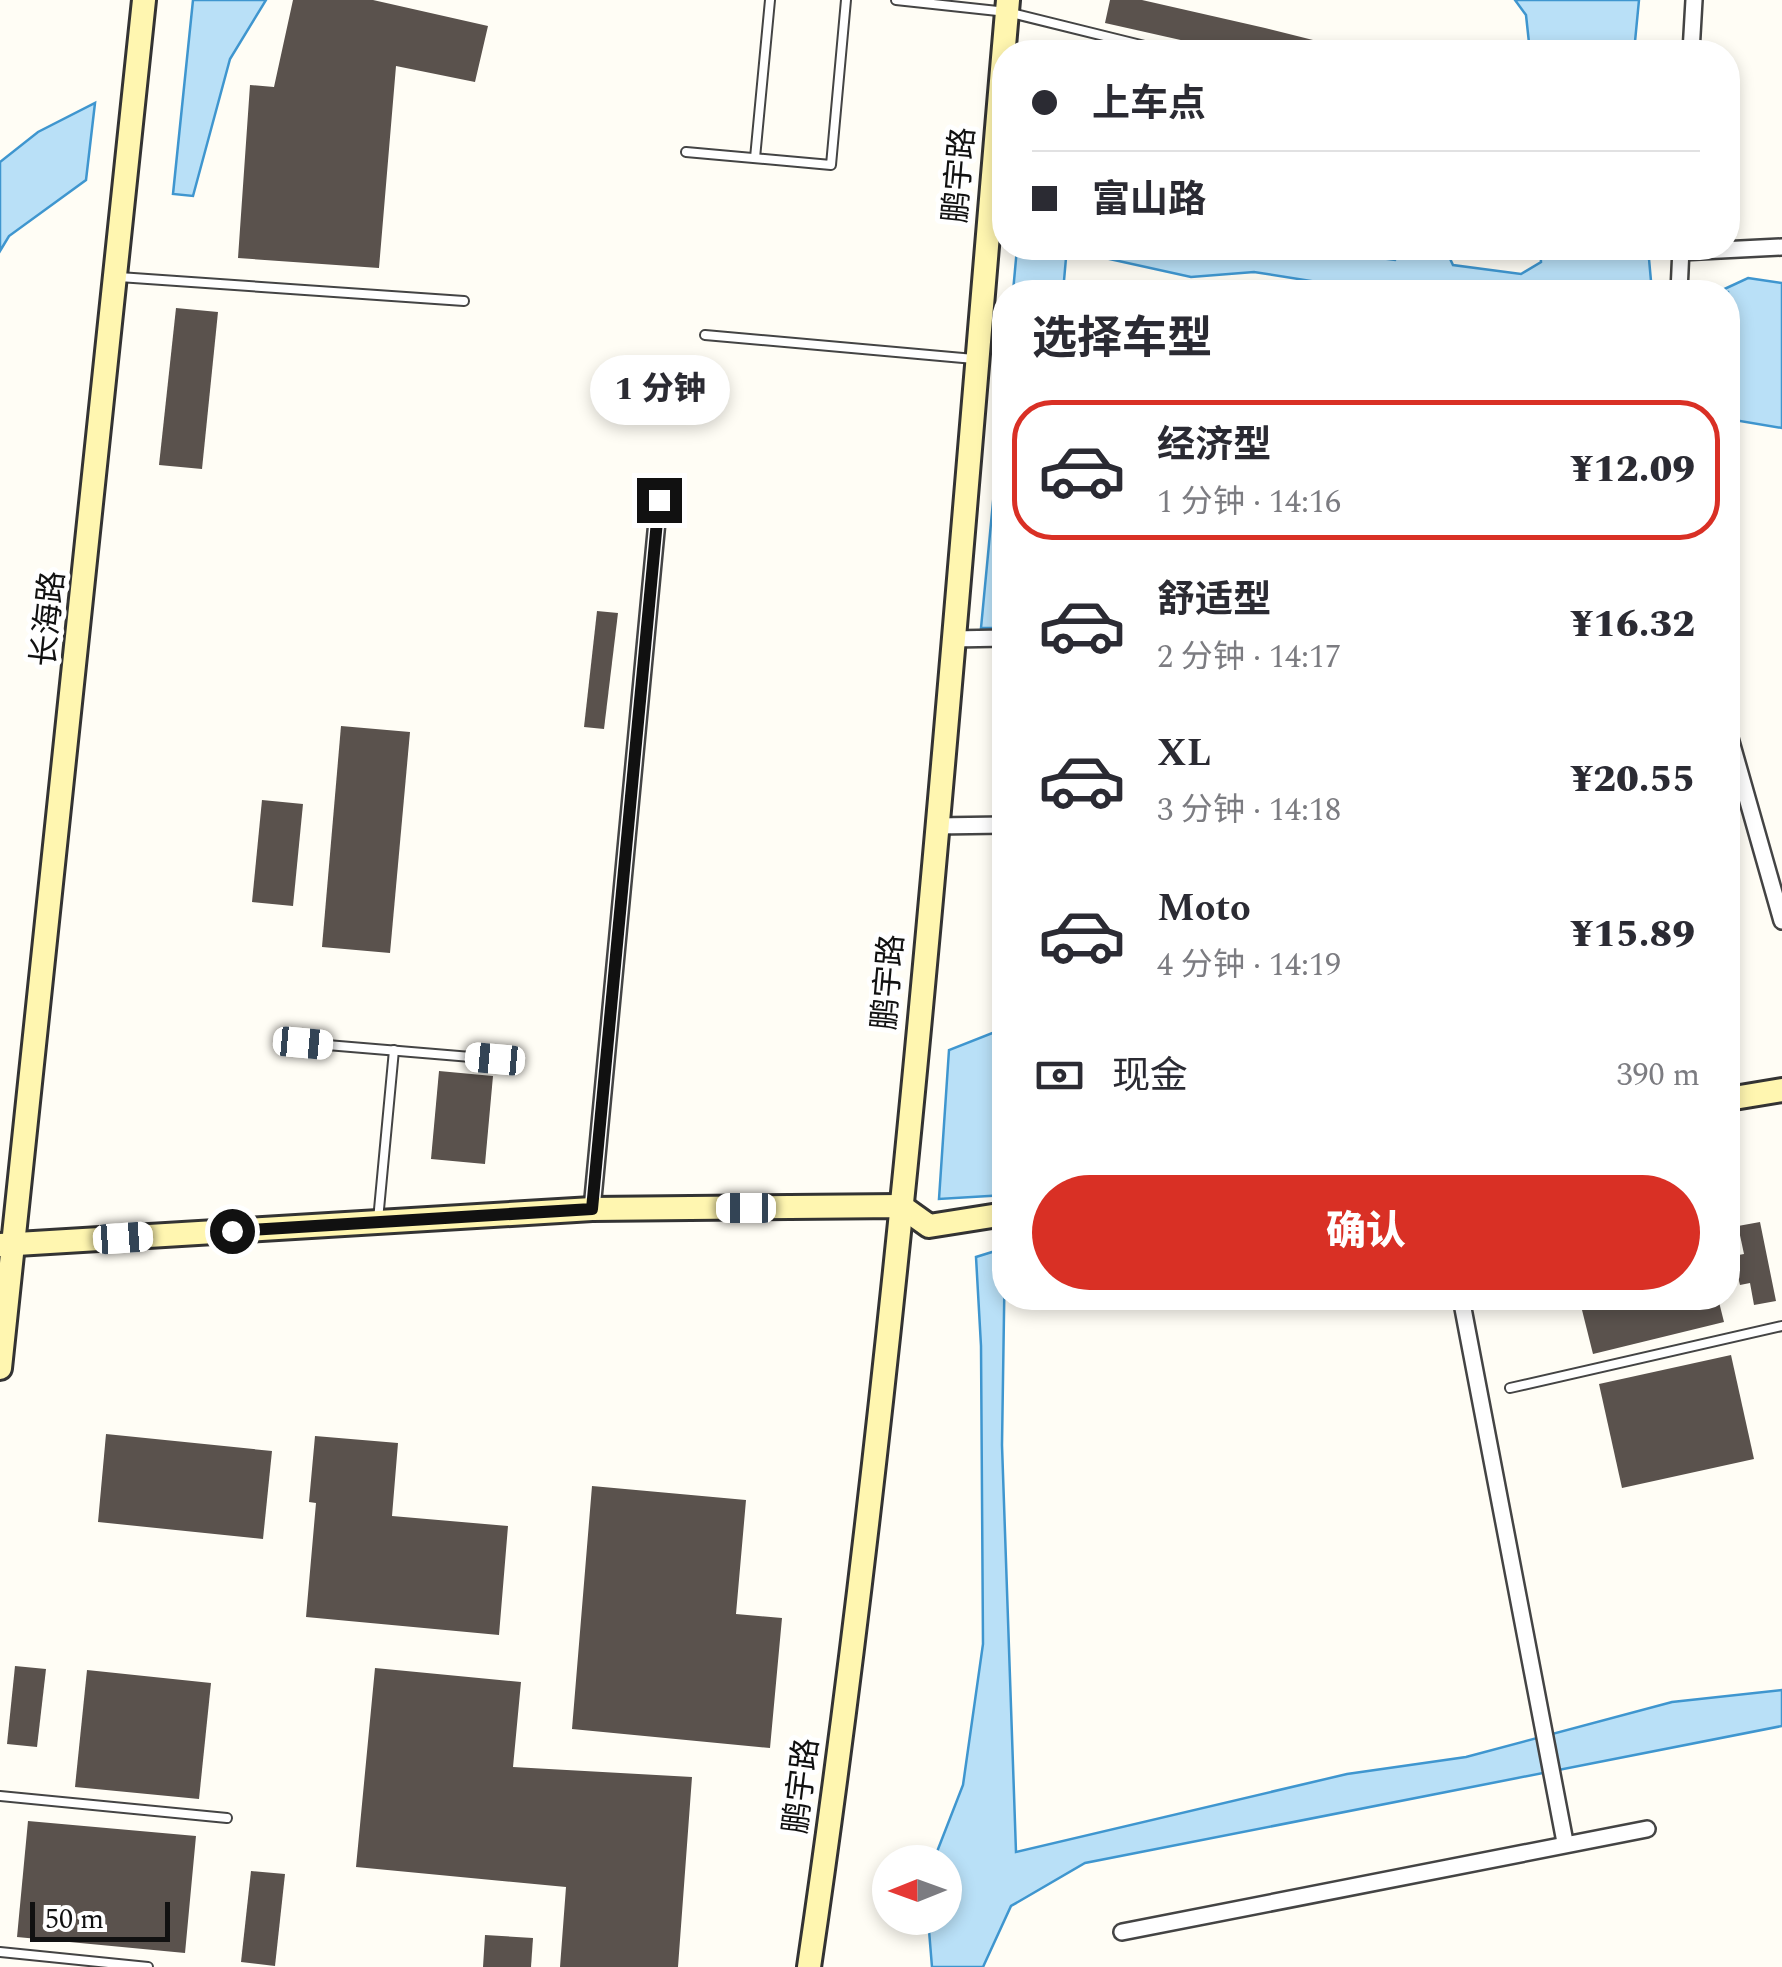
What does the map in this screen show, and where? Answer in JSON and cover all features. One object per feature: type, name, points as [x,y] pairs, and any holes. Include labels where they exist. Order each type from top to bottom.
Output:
[{"type":"street","name":"长海路","points":[[0,1368],[7,1245],[117,277],[144,0]]},
{"type":"street","points":[[1692,40],[1694,0]]},
{"type":"street","name":"鹏宇路","points":[[1005,40],[1008,6]]},
{"type":"street","name":"鹏宇路","points":[[809,1967],[862,1556],[901,1206],[992,182]]},
{"type":"street","points":[[1740,248],[1782,247]]},
{"type":"street","points":[[592,1209],[659,500]]},
{"type":"street","points":[[952,639],[992,638]]},
{"type":"street","points":[[1740,773],[1782,921]]},
{"type":"street","points":[[935,826],[992,825]]},
{"type":"street","points":[[1740,1097],[1782,1090]]},
{"type":"street","points":[[7,1245],[592,1209],[901,1206],[928,1226],[992,1216]]},
{"type":"street","points":[[1462,1310],[1565,1842]]},
{"type":"street","points":[[1122,1932],[1565,1842],[1647,1829]]},
{"type":"lane","points":[[756,158],[770,0]]},
{"type":"lane","points":[[686,152],[831,165],[846,0]]},
{"type":"lane","points":[[896,0],[1008,6],[1127,40]]},
{"type":"lane","points":[[117,277],[464,301]]},
{"type":"lane","points":[[705,335],[976,359]]},
{"type":"lane","points":[[303,1043],[495,1059]]},
{"type":"lane","points":[[378,1222],[394,1050]]},
{"type":"lane","points":[[1510,1388],[1782,1326]]},
{"type":"lane","points":[[0,1796],[227,1818]]},
{"type":"lane","points":[[0,1952],[148,1967]]},
{"type":"water","points":[[193,0],[266,0],[230,59],[193,196],[173,194]]},
{"type":"water","points":[[1515,0],[1639,0],[1635,40],[1529,40],[1526,15]]},
{"type":"water","points":[[95,103],[86,180],[9,236],[0,251],[0,162],[38,132]]},
{"type":"water","points":[[1016,260],[1066,260],[1064,280],[1014,280]]},
{"type":"water","points":[[1114,260],[1451,260],[1453,265],[1521,274],[1541,260],[1649,260],[1651,280],[1304,280],[1254,272],[1191,277]]},
{"type":"water","points":[[1748,278],[1782,283],[1782,428],[1740,421],[1740,282]]},
{"type":"water","points":[[992,512],[992,628],[981,628]]},
{"type":"water","points":[[992,1033],[992,1196],[939,1199],[949,1050]]},
{"type":"water","points":[[992,1252],[992,1310],[1004,1310],[1002,1445],[1016,1852],[1347,1774],[1466,1757],[1672,1702],[1782,1690],[1782,1726],[1085,1863],[1011,1906],[983,1967],[932,1967],[929,1935],[962,1935],[962,1845],[940,1845],[963,1785],[983,1644],[981,1346],[976,1257]]},
{"type":"building","points":[[293,0],[373,0],[488,26],[475,82],[396,66],[379,268],[238,258],[250,85],[274,87]]},
{"type":"building","points":[[1110,0],[1142,0],[1313,40],[1181,40],[1105,23]]},
{"type":"building","points":[[176,308],[218,312],[202,469],[159,465]]},
{"type":"building","points":[[597,611],[618,613],[604,729],[584,727]]},
{"type":"building","points":[[341,726],[410,732],[390,953],[322,947]]},
{"type":"building","points":[[262,800],[303,804],[293,906],[252,902]]},
{"type":"building","points":[[439,1071],[493,1076],[485,1164],[431,1159]]},
{"type":"building","points":[[1760,1222],[1776,1301],[1754,1305],[1750,1283],[1740,1285],[1740,1255],[1744,1254],[1740,1226]]},
{"type":"building","points":[[1582,1310],[1721,1310],[1724,1322],[1593,1354]]},
{"type":"building","points":[[1731,1355],[1754,1459],[1622,1488],[1599,1384]]},
{"type":"building","points":[[106,1434],[272,1451],[263,1539],[98,1522]]},
{"type":"building","points":[[315,1436],[398,1443],[392,1516],[508,1526],[499,1635],[306,1617],[316,1503],[309,1502]]},
{"type":"building","points":[[592,1486],[746,1500],[736,1614],[782,1618],[770,1748],[572,1729]]},
{"type":"building","points":[[15,1666],[46,1669],[37,1747],[7,1744]]},
{"type":"building","points":[[375,1668],[521,1682],[513,1767],[692,1777],[678,1967],[560,1967],[566,1887],[356,1867]]},
{"type":"building","points":[[87,1670],[211,1683],[199,1799],[75,1787]]},
{"type":"building","points":[[28,1821],[196,1836],[185,1953],[17,1937]]},
{"type":"building","points":[[251,1871],[285,1874],[275,1966],[241,1962]]},
{"type":"building","points":[[485,1935],[533,1938],[531,1967],[483,1967]]},
{"type":"route","points":[[232,1231],[592,1209],[659,500]]}]
